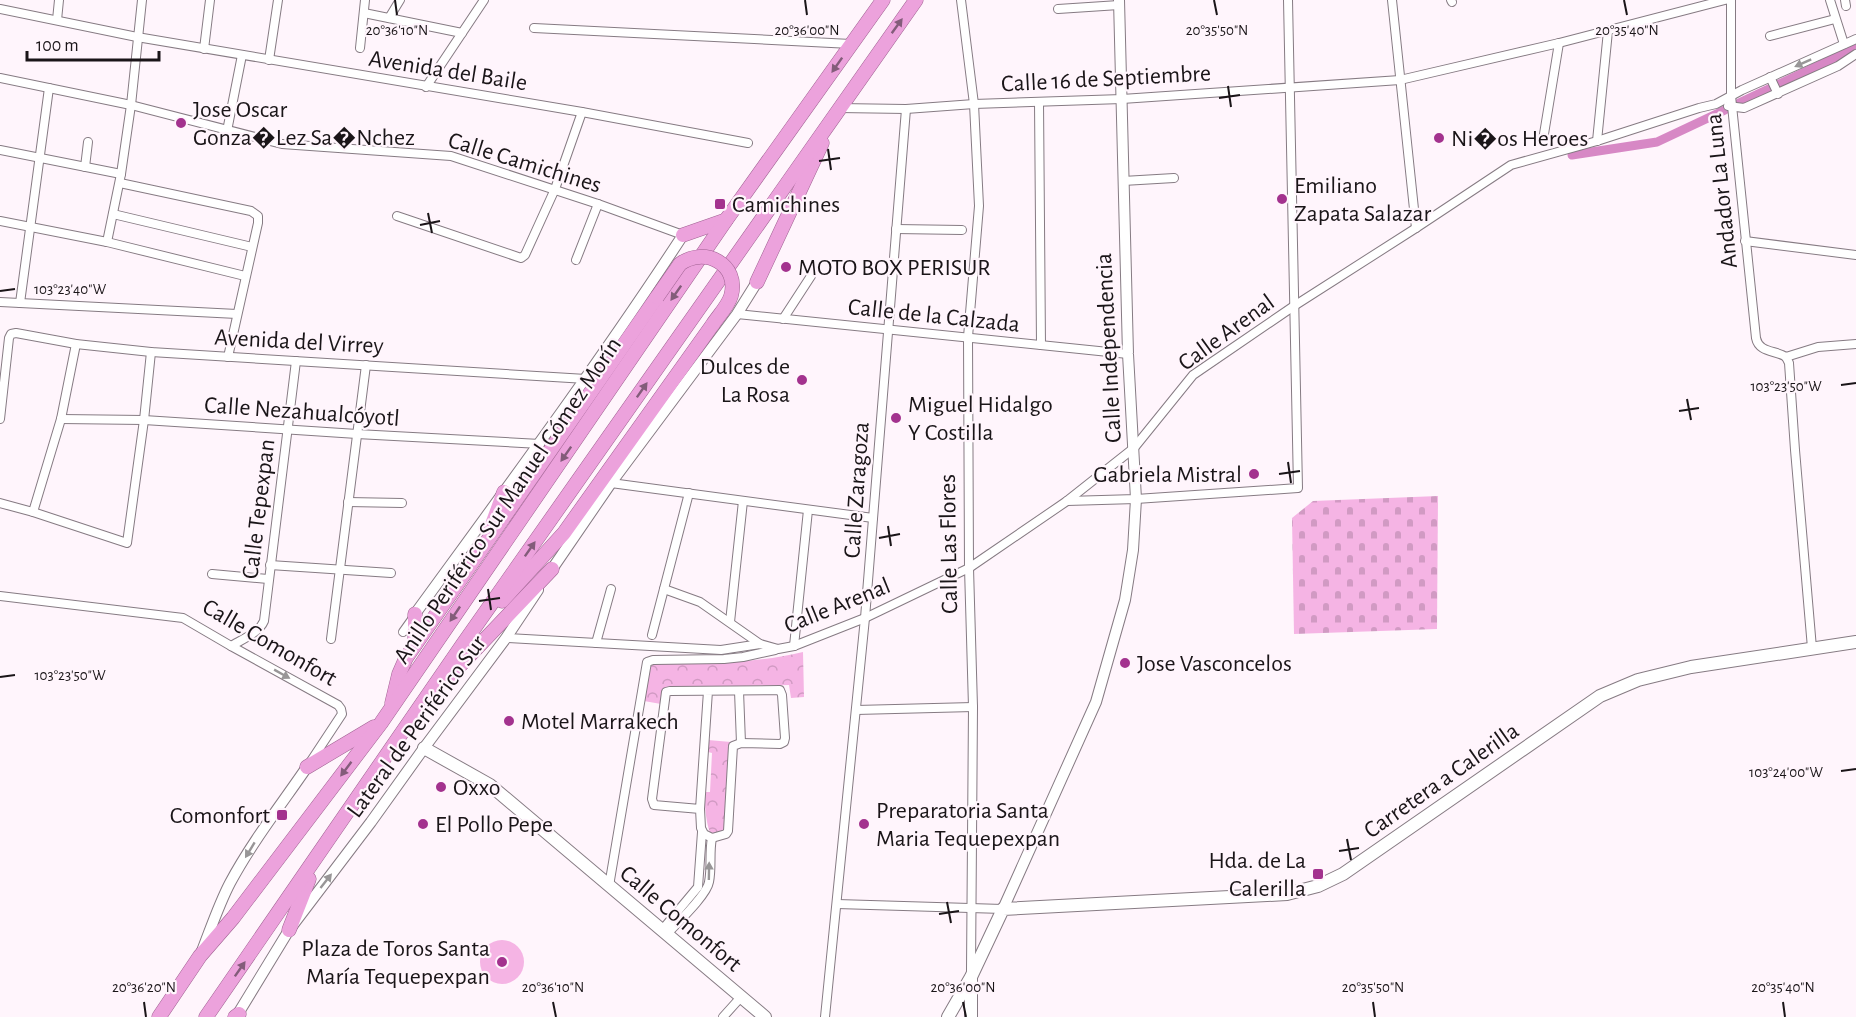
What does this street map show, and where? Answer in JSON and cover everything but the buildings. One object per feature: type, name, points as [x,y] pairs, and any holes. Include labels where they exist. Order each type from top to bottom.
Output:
[{"type":"highway","name":"Anillo Periférico Sur Manuel Gómez Morín","points":[[159,1015],[200,956],[233,918],[381,723],[726,220],[883,0]]},
{"type":"highway","name":"Anillo Periférico Sur Manuel Gómez Morín","points":[[207,1017],[463,644],[916,0]]},
{"type":"highway","points":[[757,282],[839,108]]},
{"type":"highway","points":[[683,235],[726,220]]},
{"type":"highway","points":[[391,708],[399,674],[415,645],[680,264],[699,256],[714,259],[726,269],[731,279],[730,300],[564,533],[463,644]]},
{"type":"highway","points":[[482,549],[504,492]]},
{"type":"highway","points":[[419,709],[552,569]]},
{"type":"highway","points":[[415,645],[416,614]]},
{"type":"highway","points":[[307,767],[381,723]]},
{"type":"highway","points":[[290,930],[316,859]]},
{"type":"main road","name":"Carretera a Calerilla","points":[[1003,909],[1287,894],[1318,886],[1343,873],[1600,696],[1638,680],[1691,667],[1856,642]]},
{"type":"main road","name":"Calle Comonfort","points":[[424,748],[490,785],[765,1017]]},
{"type":"main road","name":"Calle Independencia","points":[[948,1017],[971,977],[1003,909]]},
{"type":"main road","name":"Calle Las Flores","points":[[971,977],[971,1017]]},
{"type":"street","points":[[57,20],[60,0]]},
{"type":"street","points":[[107,242],[131,105],[142,0]]},
{"type":"street","points":[[204,49],[210,0]]},
{"type":"street","points":[[269,60],[278,0]]},
{"type":"street","points":[[360,48],[365,0]]},
{"type":"street","points":[[389,18],[400,0]]},
{"type":"street","points":[[426,87],[484,0]]},
{"type":"street","name":"Calle Las Flores","points":[[961,0],[974,104],[979,206],[968,337],[969,568],[973,707],[971,977]]},
{"type":"street","points":[[1068,501],[1136,499],[1298,488],[1288,0]]},
{"type":"street","points":[[1392,0],[1416,228]]},
{"type":"street","name":"Calle 16 de Septiembre","points":[[839,108],[906,109],[974,104],[1122,99],[1400,80],[1608,31],[1725,0]]},
{"type":"street","name":"Andador La Luna","points":[[1731,0],[1731,96],[1757,345],[1786,357]]},
{"type":"street","points":[[1830,0],[1844,44]]},
{"type":"street","points":[[1058,9],[1119,3]]},
{"type":"street","name":"Calle Independencia","points":[[1003,909],[1096,702],[1125,600],[1133,550],[1136,499],[1128,354],[1119,3]]},
{"type":"street","name":"Avenida del Baile","points":[[0,9],[137,37],[582,112],[748,143]]},
{"type":"street","points":[[364,13],[462,33]]},
{"type":"street","points":[[1770,36],[1835,19]]},
{"type":"street","points":[[534,28],[851,44]]},
{"type":"street","points":[[1598,141],[1608,31]]},
{"type":"street","name":"Calle Arenal","points":[[1716,104],[1744,108],[1774,86],[1856,39]]},
{"type":"street","points":[[1543,140],[1559,43]]},
{"type":"street","name":"Calle Arenal","points":[[506,638],[721,650],[760,644],[778,649],[794,646],[866,618],[969,568],[1068,501],[1134,448],[1193,375],[1294,306],[1511,165],[1598,141],[1716,104],[1731,96],[1774,86],[1838,66],[1856,54]]},
{"type":"street","points":[[227,131],[242,55]]},
{"type":"street","name":"Calle Camichines","points":[[0,78],[131,105],[282,144],[451,156],[555,189],[683,235]]},
{"type":"street","points":[[20,303],[50,88]]},
{"type":"street","points":[[1039,102],[1041,345]]},
{"type":"street","name":"Calle Zaragoza","points":[[825,1017],[866,618],[906,109]]},
{"type":"street","points":[[397,216],[521,258],[525,255],[555,189],[582,112]]},
{"type":"street","points":[[85,167],[88,142]]},
{"type":"street","points":[[0,150],[85,167],[252,211],[258,216],[228,357]]},
{"type":"street","points":[[1123,181],[1173,178]]},
{"type":"street","points":[[576,260],[598,204]]},
{"type":"street","points":[[113,214],[252,247]]},
{"type":"street","points":[[0,221],[107,242],[245,276]]},
{"type":"street","points":[[896,229],[962,230]]},
{"type":"street","points":[[404,632],[540,444],[645,294],[683,235]]},
{"type":"street","points":[[1745,242],[1856,255]]},
{"type":"street","points":[[783,319],[811,276]]},
{"type":"street","name":"Lateral de Periférico Sur","points":[[237,1016],[290,930],[506,638],[611,483],[736,314],[757,282]]},
{"type":"street","points":[[0,302],[237,314]]},
{"type":"street","name":"Calle de la Calzada","points":[[736,314],[1128,354]]},
{"type":"street","name":"Avenida del Virrey","points":[[3,355],[11,334],[16,333],[76,344],[152,352],[586,378]]},
{"type":"street","points":[[33,512],[61,418],[76,344]]},
{"type":"street","points":[[1812,648],[1789,363],[1786,357],[1818,347],[1856,344]]},
{"type":"street","points":[[0,503],[127,543],[152,352]]},
{"type":"street","points":[[0,419],[3,355]]},
{"type":"street","name":"Calle Tepexpan","points":[[231,646],[262,626],[264,621],[296,361]]},
{"type":"street","points":[[331,639],[366,365]]},
{"type":"street","name":"Calle Nezahualcóyotl","points":[[61,418],[144,420],[540,444]]},
{"type":"street","points":[[611,483],[873,518]]},
{"type":"street","points":[[652,635],[689,493]]},
{"type":"street","points":[[730,622],[743,501]]},
{"type":"street","points":[[348,502],[402,504]]},
{"type":"street","points":[[794,646],[808,510]]},
{"type":"street","points":[[270,566],[391,573]]},
{"type":"street","points":[[212,574],[268,579]]},
{"type":"street","points":[[596,643],[611,589]]},
{"type":"street","points":[[664,589],[700,602],[760,644]]},
{"type":"street","name":"Calle Comonfort","points":[[0,596],[183,618],[338,705],[342,714],[307,767]]},
{"type":"street","points":[[609,886],[647,662],[724,659],[778,649]]},
{"type":"street","points":[[665,932],[679,909],[698,887],[702,832],[700,809],[708,691]]},
{"type":"street","points":[[739,691],[741,743]]},
{"type":"street","points":[[700,809],[653,803],[666,692],[781,691],[784,742],[780,744],[741,743],[733,747],[728,831],[723,836],[712,838],[702,832]]},
{"type":"street","points":[[856,710],[973,707]]},
{"type":"street","points":[[200,956],[231,881],[254,843],[307,767]]},
{"type":"street","points":[[665,932],[708,887],[712,838]]},
{"type":"street","points":[[837,904],[1003,909]]},
{"type":"street","points":[[723,1017],[741,997]]},
{"type":"green space","points":[[1438,496],[1437,629],[1294,634],[1292,518],[1313,501]]},
{"type":"green space","points":[[803,652],[804,697],[791,698],[789,685],[663,688],[661,704],[644,701],[651,666],[654,664],[748,661]]},
{"type":"green space","points":[[708,740],[731,742],[725,830],[721,834],[711,834],[706,813],[705,792],[710,792],[712,753],[708,752]]},
{"type":"green space","name":"Plaza de Toros Santa María Tequepexpan","points":[[502,940],[511,941],[518,946],[523,953],[523,971],[518,978],[511,983],[502,984],[493,983],[486,978],[481,971],[480,962],[481,953],[486,946],[493,941]]},
{"type":"waterway","points":[[1739,103],[1843,54],[1856,45]]},
{"type":"waterway","points":[[1572,155],[1657,142],[1725,110]]},
{"type":"place","name":"Jose Oscar Gonza�Lez Sa�Nchez","points":[[181,123]]},
{"type":"place","name":"Ni�os Heroes","points":[[1439,138]]},
{"type":"place","name":"Emiliano Zapata Salazar","points":[[1282,199]]},
{"type":"place","name":"Camichines","points":[[720,204]]},
{"type":"place","name":"MOTO BOX PERISUR","points":[[786,267]]},
{"type":"place","name":"Dulces de La Rosa","points":[[802,380]]},
{"type":"place","name":"Miguel Hidalgo Y Costilla","points":[[896,418]]},
{"type":"place","name":"Gabriela Mistral","points":[[1254,474]]},
{"type":"place","name":"Jose Vasconcelos","points":[[1125,663]]},
{"type":"place","name":"Motel Marrakech","points":[[509,721]]},
{"type":"place","name":"Oxxo","points":[[441,787]]},
{"type":"place","name":"Comonfort","points":[[282,815]]},
{"type":"place","name":"El Pollo Pepe","points":[[423,824]]},
{"type":"place","name":"Preparatoria Santa Maria Tequepexpan","points":[[864,824]]},
{"type":"place","name":"Hda. de La Calerilla","points":[[1318,874]]},
{"type":"place","name":"Plaza de Toros Santa María Tequepexpan","points":[[502,962]]}]
